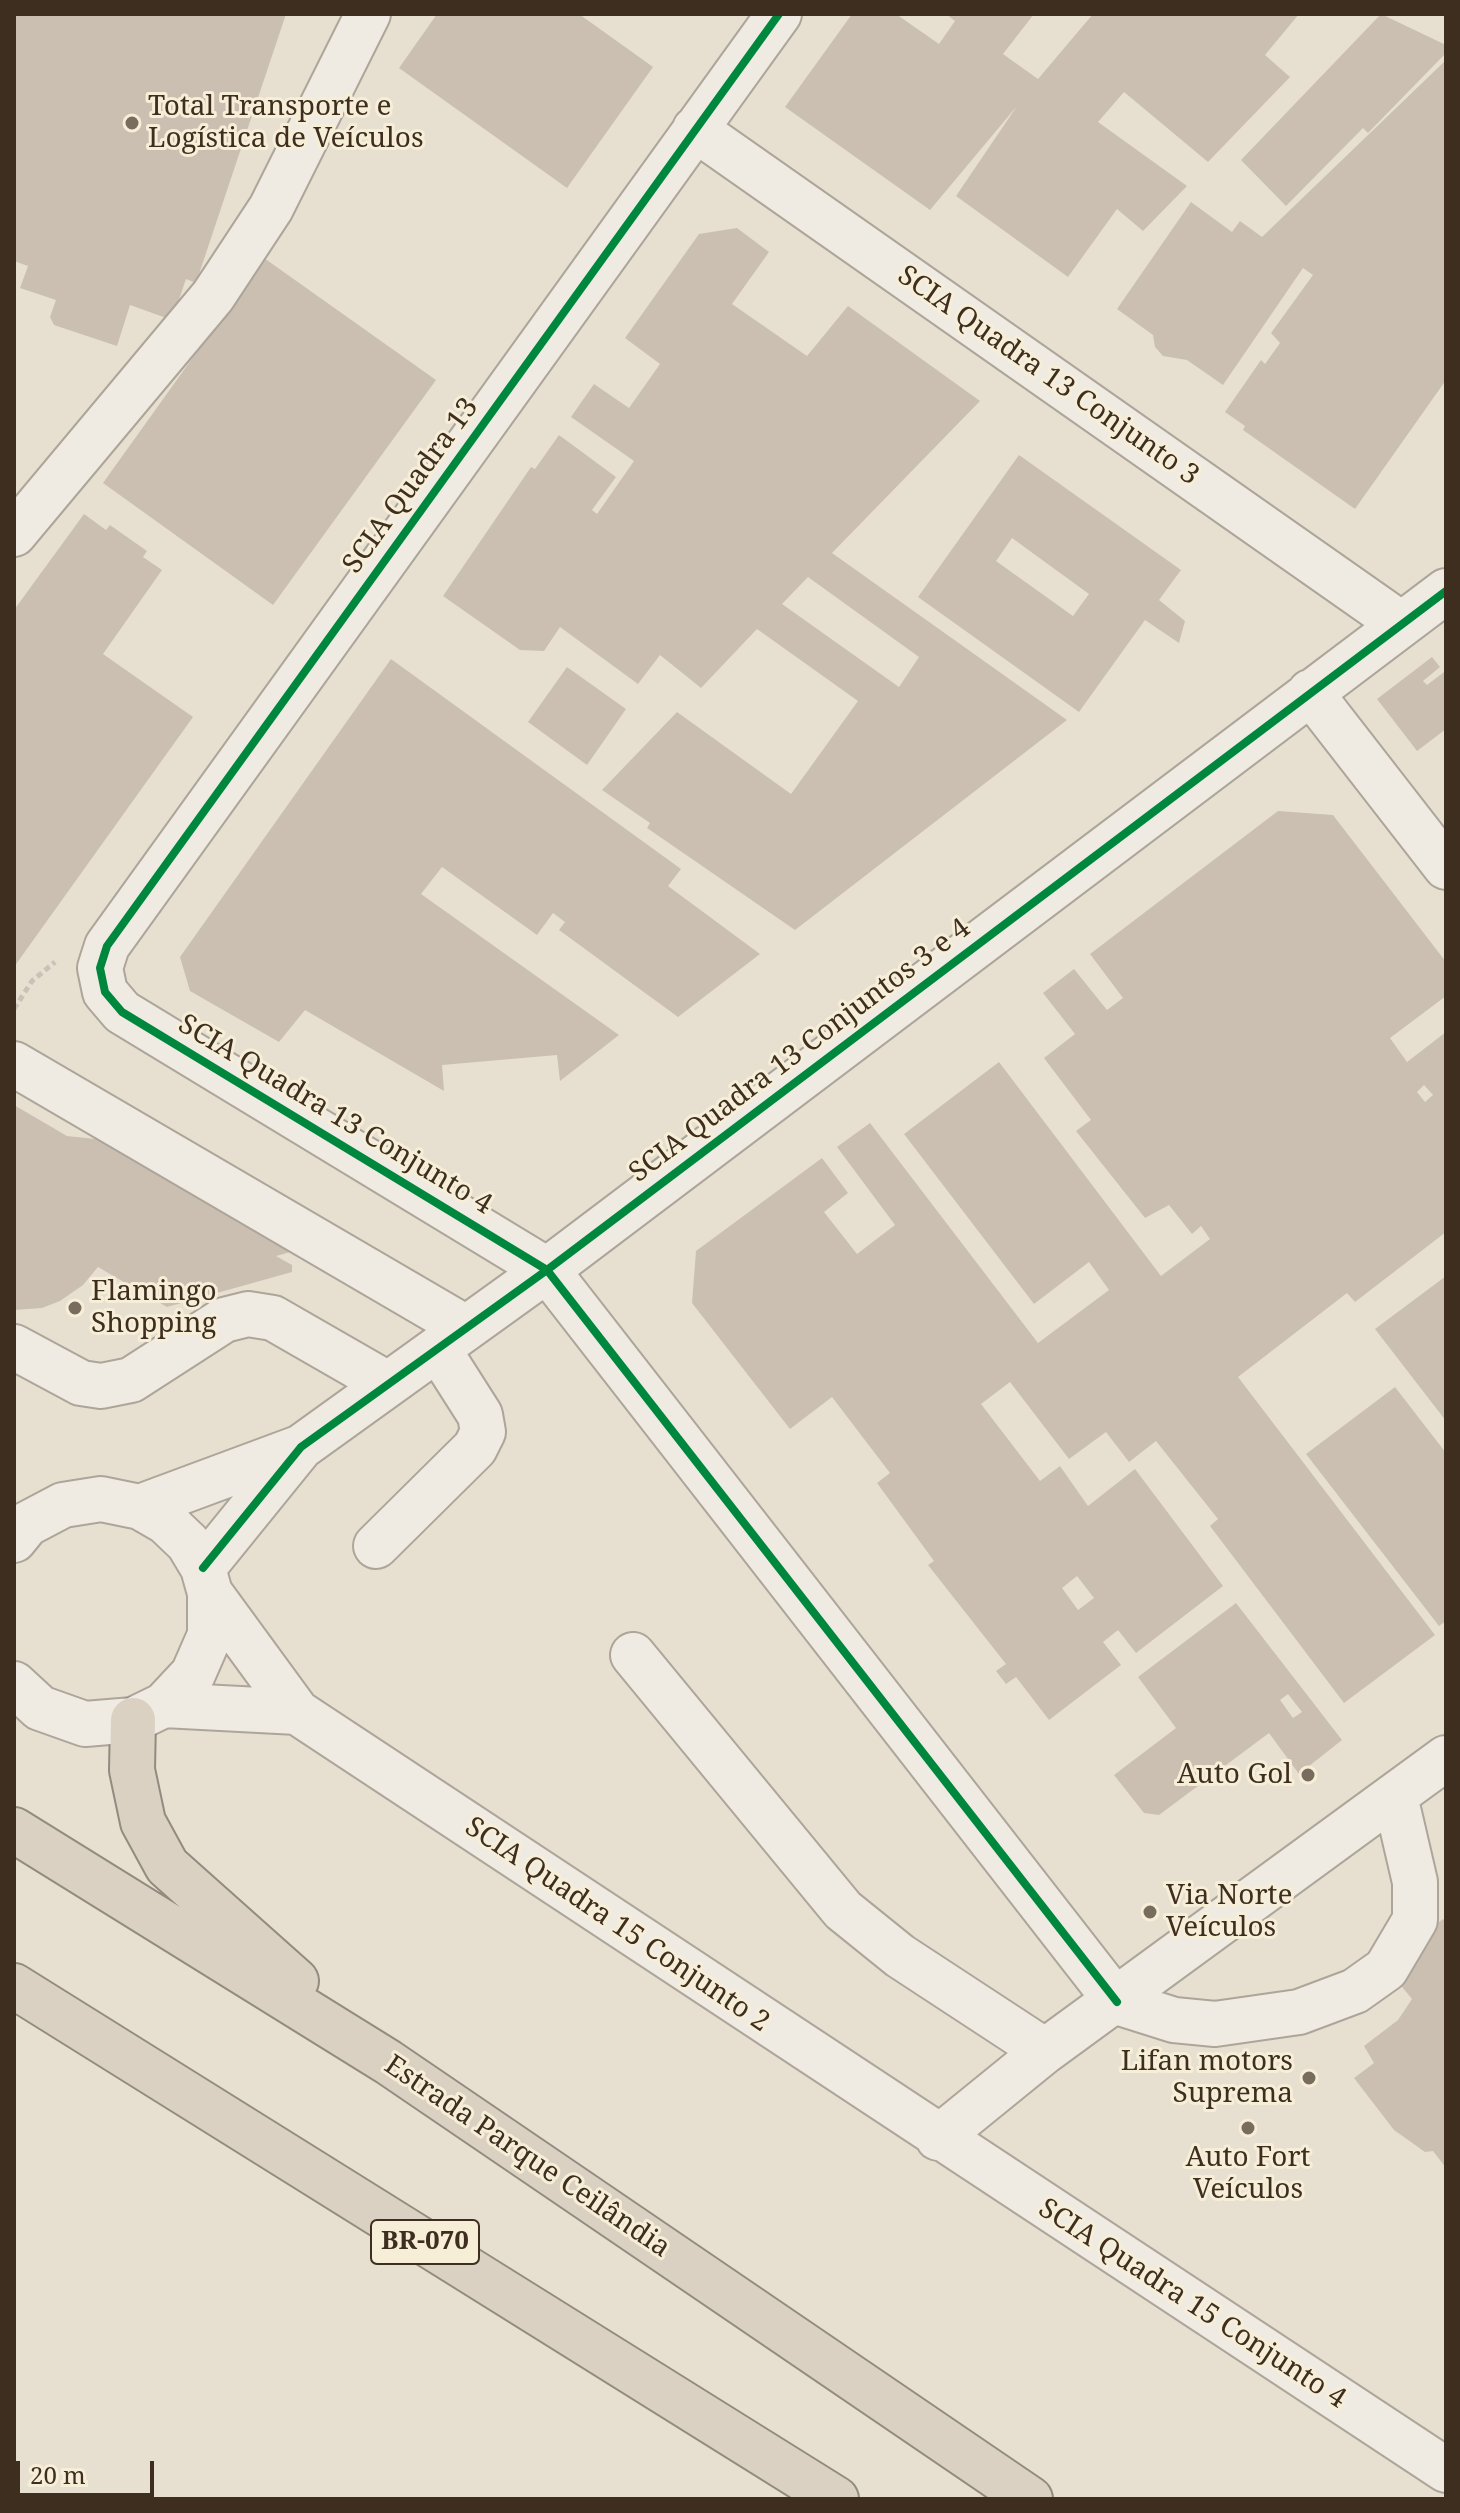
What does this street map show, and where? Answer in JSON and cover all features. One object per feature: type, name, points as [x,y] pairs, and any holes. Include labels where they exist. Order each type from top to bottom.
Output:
[{"type":"highway","points":[[148,1712],[132,1770],[143,1822],[167,1866],[388,2062]]},
{"type":"highway","name":"Estrada Parque Ceilândia","points":[[14,1830],[388,2062],[1030,2499]]},
{"type":"highway","name":"BR-070","points":[[14,1986],[836,2499]]},
{"type":"street","points":[[14,534],[213,296],[271,208],[368,14]]},
{"type":"street","name":"SCIA Quadra 13","points":[[105,992],[100,968],[107,946],[779,14]]},
{"type":"street","name":"SCIA Quadra 13 Conjunto 3","points":[[695,129],[1401,624]]},
{"type":"street","name":"SCIA Quadra 13 Conjuntos 3 e 4","points":[[140,1507],[301,1447],[547,1270],[1310,692],[1444,595]]},
{"type":"street","points":[[1310,692],[1446,867]]},
{"type":"street","name":"SCIA Quadra 13 Conjunto 4","points":[[105,992],[122,1012],[547,1270]]},
{"type":"street","points":[[14,1064],[452,1338],[480,1415],[483,1432],[475,1448],[376,1546]]},
{"type":"street","points":[[547,1270],[1117,2002],[1174,2020],[1215,2024],[1299,2012],[1355,1991],[1386,1969],[1415,1920],[1415,1882],[1395,1796]]},
{"type":"street","points":[[14,1347],[81,1383],[101,1386],[131,1380],[224,1320],[248,1314],[273,1318],[386,1383]]},
{"type":"street","name":"SCIA Quadra 13 Conjuntos 3 e 4","points":[[207,1581],[301,1447]]},
{"type":"street","points":[[18,1527],[63,1505],[75,1503],[101,1499],[140,1507]]},
{"type":"street","name":"SCIA Quadra 15 Conjunto 2","points":[[140,1507],[166,1522],[188,1543],[207,1581],[297,1712],[938,2138]]},
{"type":"street","points":[[148,1712],[193,1674],[210,1635],[207,1581]]},
{"type":"street","points":[[633,1655],[843,1910],[900,1956],[1045,2051]]},
{"type":"street","points":[[14,1684],[40,1708],[85,1724],[148,1712],[297,1712]]},
{"type":"street","points":[[938,2138],[1045,2051],[1117,2002],[1446,1758]]},
{"type":"street","name":"SCIA Quadra 15 Conjunto 4","points":[[938,2138],[1446,2470]]},
{"type":"building","name":"Total Transporte e Logística de Veículos","points":[[14,14],[286,14],[196,283],[186,279],[172,320],[130,305],[117,346],[54,325],[50,317],[56,300],[20,288],[28,266],[14,261]]},
{"type":"building","points":[[437,14],[579,14],[653,67],[567,188],[399,68]]},
{"type":"building","points":[[852,14],[896,14],[939,44],[955,21],[946,14],[1034,14],[1003,54],[1038,79],[1093,14],[1299,14],[1265,55],[1290,77],[1208,162],[1124,92],[1098,122],[1187,186],[1143,231],[1117,209],[1068,277],[956,196],[1017,106],[930,210],[785,107]]},
{"type":"building","points":[[1381,14],[1446,45],[1446,53],[1368,133],[1363,128],[1286,206],[1241,160]]},
{"type":"building","points":[[1446,60],[1446,380],[1355,509],[1243,430],[1245,426],[1225,412],[1261,360],[1265,364],[1280,343],[1271,333],[1313,275],[1303,268],[1223,385],[1187,360],[1163,356],[1155,347],[1153,335],[1117,309],[1191,202],[1232,232],[1240,221],[1262,237]]},
{"type":"building","points":[[737,228],[769,252],[732,304],[807,356],[848,306],[980,401],[832,553],[1067,720],[795,930],[647,828],[650,823],[602,790],[677,712],[791,794],[858,701],[757,629],[701,688],[660,655],[638,684],[560,627],[544,651],[520,650],[443,596],[531,467],[535,469],[559,435],[616,477],[592,510],[597,514],[634,461],[571,417],[594,384],[629,408],[660,364],[625,338],[699,234]],"holes":[[[808,577],[919,657],[899,687],[782,604]]]},
{"type":"building","points":[[264,258],[436,380],[273,605],[103,483]]},
{"type":"building","points":[[1019,455],[1181,570],[1159,600],[1185,621],[1179,643],[1145,620],[1079,712],[918,597]],"holes":[[[1012,538],[1089,594],[1073,616],[996,561]]]},
{"type":"building","points":[[84,514],[106,530],[110,525],[147,551],[143,557],[162,570],[103,654],[193,717],[14,967],[14,610]]},
{"type":"building","points":[[1432,657],[1440,667],[1423,681],[1427,685],[1444,672],[1446,674],[1446,729],[1417,751],[1377,699]]},
{"type":"building","points":[[391,659],[681,869],[668,886],[760,954],[678,1017],[559,930],[565,922],[553,913],[537,935],[442,867],[421,894],[619,1035],[560,1081],[557,1055],[442,1065],[444,1091],[305,1010],[279,1042],[190,991],[180,957]]},
{"type":"building","points":[[567,667],[626,709],[587,765],[528,722]]},
{"type":"building","points":[[1278,811],[1333,815],[1446,962],[1446,996],[1390,1038],[1407,1062],[1446,1032],[1446,1232],[1355,1302],[1347,1293],[1238,1377],[1435,1635],[1344,1703],[1210,1526],[1218,1519],[1156,1441],[1129,1462],[1106,1432],[1069,1459],[1010,1382],[981,1404],[1040,1481],[1060,1466],[1088,1506],[1135,1469],[1223,1586],[1136,1653],[1118,1630],[1103,1642],[1121,1665],[1049,1720],[1016,1677],[1006,1684],[996,1671],[1006,1664],[928,1565],[934,1561],[877,1483],[890,1473],[832,1397],[790,1429],[692,1303],[696,1251],[822,1158],[848,1193],[824,1212],[857,1254],[895,1225],[837,1147],[870,1123],[1038,1343],[1109,1290],[1089,1262],[1034,1304],[904,1134],[999,1062],[1161,1276],[1210,1239],[1201,1226],[1192,1234],[1169,1205],[1145,1218],[1076,1131],[1091,1120],[1044,1058],[1075,1034],[1043,993],[1074,969],[1107,1010],[1123,998],[1090,954]],"holes":[[[1424,1085],[1433,1095],[1425,1102],[1417,1092]],[[1077,1576],[1094,1598],[1078,1610],[1062,1588]]]},
{"type":"building","points":[[14,1105],[67,1136],[105,1140],[305,1248],[276,1256],[292,1265],[292,1272],[167,1307],[98,1267],[83,1285],[60,1301],[42,1308],[14,1310]]},
{"type":"building","points":[[1446,1276],[1446,1421],[1375,1329]]},
{"type":"building","points":[[1395,1387],[1446,1453],[1446,1621],[1439,1626],[1306,1454]]},
{"type":"building","points":[[1236,1603],[1342,1740],[1299,1774],[1269,1733],[1159,1815],[1144,1813],[1114,1775],[1176,1728],[1138,1677]],"holes":[[[1288,1694],[1302,1712],[1293,1718],[1280,1700]]]},
{"type":"building","points":[[1443,1919],[1446,1922],[1446,2168],[1433,2151],[1425,2152],[1394,2130],[1354,2078],[1374,2063],[1364,2046],[1398,2020],[1412,1999],[1384,1965]]},
{"type":"cycle path","points":[[779,14],[107,946],[100,968],[105,992],[122,1012],[547,1270],[1117,2002]]},
{"type":"cycle path","points":[[203,1568],[301,1447],[547,1270],[1446,591]]},
{"type":"place","name":"Total Transporte e Logística de Veículos","points":[[132,123]]},
{"type":"place","name":"Flamingo Shopping","points":[[75,1308]]},
{"type":"place","name":"Auto Gol","points":[[1308,1775]]},
{"type":"place","name":"Via Norte Veículos","points":[[1150,1912]]},
{"type":"place","name":"Lifan motors Suprema","points":[[1309,2078]]},
{"type":"place","name":"Auto Fort Veículos","points":[[1248,2128]]}]
